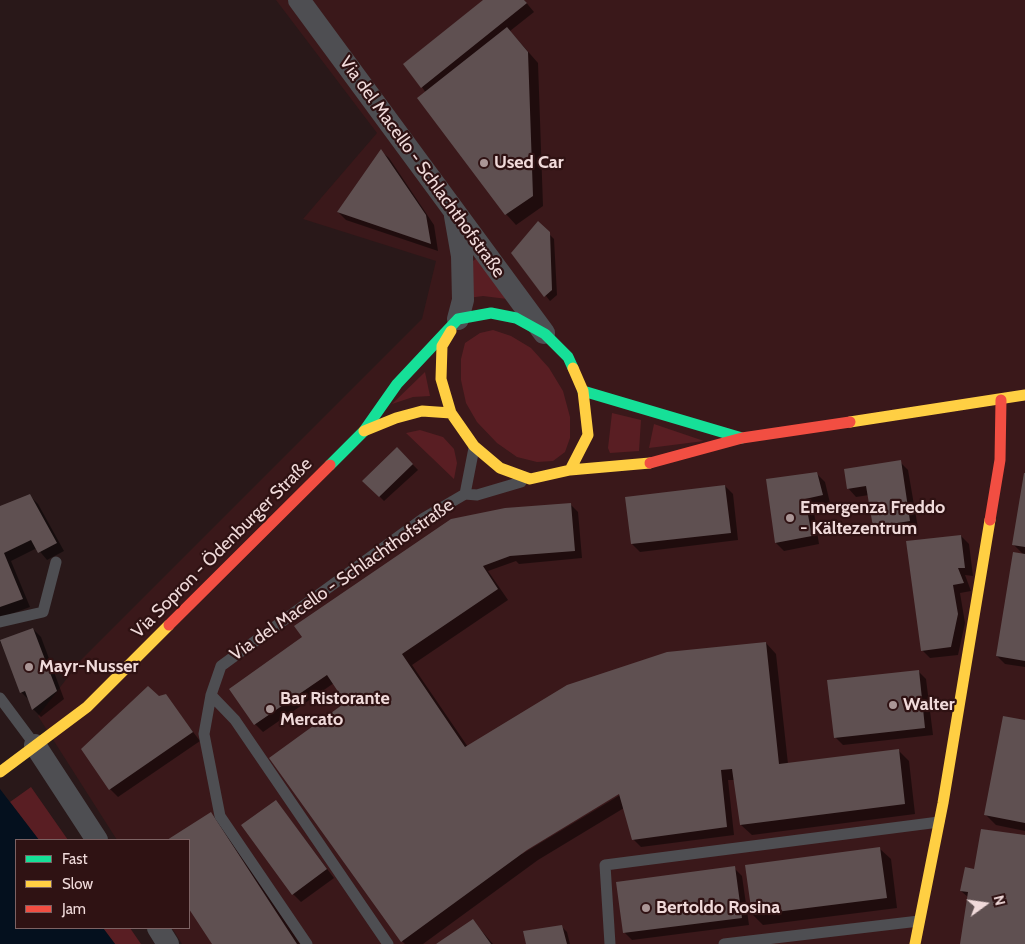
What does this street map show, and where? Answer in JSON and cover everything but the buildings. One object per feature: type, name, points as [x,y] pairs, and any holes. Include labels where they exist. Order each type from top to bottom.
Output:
[{"type":"street","name":"Via del Macello - Schlachthofstraße","points":[[299,0],[545,334],[568,357],[583,391],[588,436],[570,470]]},
{"type":"street","points":[[454,210],[462,256],[462,300],[458,319],[442,346],[441,379],[451,413],[474,446],[500,468],[530,478],[570,470],[647,464],[742,438],[1025,395]]},
{"type":"street","name":"Via del Macello - Schlachthofstraße","points":[[458,319],[491,313],[516,318],[545,334]]},
{"type":"street","points":[[364,431],[396,384],[458,319]]},
{"type":"street","points":[[583,391],[742,438]]},
{"type":"street","points":[[915,944],[939,822],[1000,460],[1002,400]]},
{"type":"street","points":[[364,431],[396,418],[422,411],[451,413]]},
{"type":"street","name":"Via Sopron - Ödenburger Straße","points":[[0,772],[87,707],[364,431]]},
{"type":"street","points":[[28,751],[97,839]]},
{"type":"street","points":[[159,929],[168,944]]},
{"type":"lane","points":[[474,446],[465,494],[477,495],[530,478]]},
{"type":"lane","name":"Via del Macello - Schlachthofstraße","points":[[307,944],[220,816],[204,734],[211,695],[221,666],[424,518],[465,494]]},
{"type":"lane","points":[[0,622],[43,612],[56,562]]},
{"type":"lane","points":[[211,695],[235,720],[388,944]]},
{"type":"lane","points":[[0,698],[28,751]]},
{"type":"lane","points":[[610,944],[605,865],[939,822]]},
{"type":"lane","points":[[724,944],[920,921]]},
{"type":"shaded area","points":[[276,0],[1025,0],[1025,944],[182,944],[173,929],[190,929],[190,839],[116,839],[38,716],[81,660],[422,319],[436,261],[303,219],[377,133]]},
{"type":"shaded area","points":[[481,255],[515,300],[483,296],[468,298],[469,264]]},
{"type":"shaded area","points":[[493,330],[511,336],[531,348],[549,368],[563,391],[570,417],[570,438],[565,452],[553,461],[537,462],[517,457],[497,443],[477,422],[466,403],[461,380],[461,359],[465,343],[480,333]]},
{"type":"shaded area","points":[[425,372],[430,396],[413,397],[392,404]]},
{"type":"shaded area","points":[[612,413],[641,420],[639,451],[610,453],[608,448]]},
{"type":"shaded area","points":[[654,424],[704,441],[649,448]]},
{"type":"shaded area","points":[[420,430],[443,437],[454,449],[457,463],[454,479],[406,433]]},
{"type":"shaded area","points":[[31,787],[67,839],[38,839],[10,802]]},
{"type":"shaded area","points":[[104,929],[131,929],[141,944],[115,944]]},
{"type":"water","points":[[0,789],[38,839],[15,839],[15,929],[104,929],[115,944],[0,944]]},
{"type":"traffic: fast","points":[[330,465],[364,431],[397,384],[458,319],[491,313],[516,318],[545,334],[568,357],[573,368]]},
{"type":"traffic: fast","points":[[583,391],[742,438]]},
{"type":"traffic: slow","points":[[451,331],[442,346],[441,379],[451,413],[474,446],[500,468],[530,479],[570,470],[650,463]]},
{"type":"traffic: slow","points":[[570,470],[588,435],[583,391],[573,368]]},
{"type":"traffic: slow","points":[[850,422],[1025,395]]},
{"type":"traffic: slow","points":[[364,431],[396,418],[422,411],[451,413]]},
{"type":"traffic: slow","points":[[915,944],[943,803],[990,520]]},
{"type":"traffic: slow","points":[[0,772],[87,707],[169,625]]},
{"type":"traffic: jam","points":[[990,520],[1000,460],[1001,400]]},
{"type":"traffic: jam","points":[[650,463],[742,438],[850,422]]},
{"type":"traffic: jam","points":[[169,625],[330,465]]},
{"type":"place","name":"Used Car","points":[[484,163]]},
{"type":"place","name":"Emergenza Freddo - Kältezentrum","points":[[790,518]]},
{"type":"place","name":"Mayr-Nusser","points":[[29,667]]},
{"type":"place","name":"Walter","points":[[893,705]]},
{"type":"place","name":"Bar Ristorante Mercato","points":[[270,709]]},
{"type":"place","name":"Bertoldo Rosina","points":[[646,908]]}]
